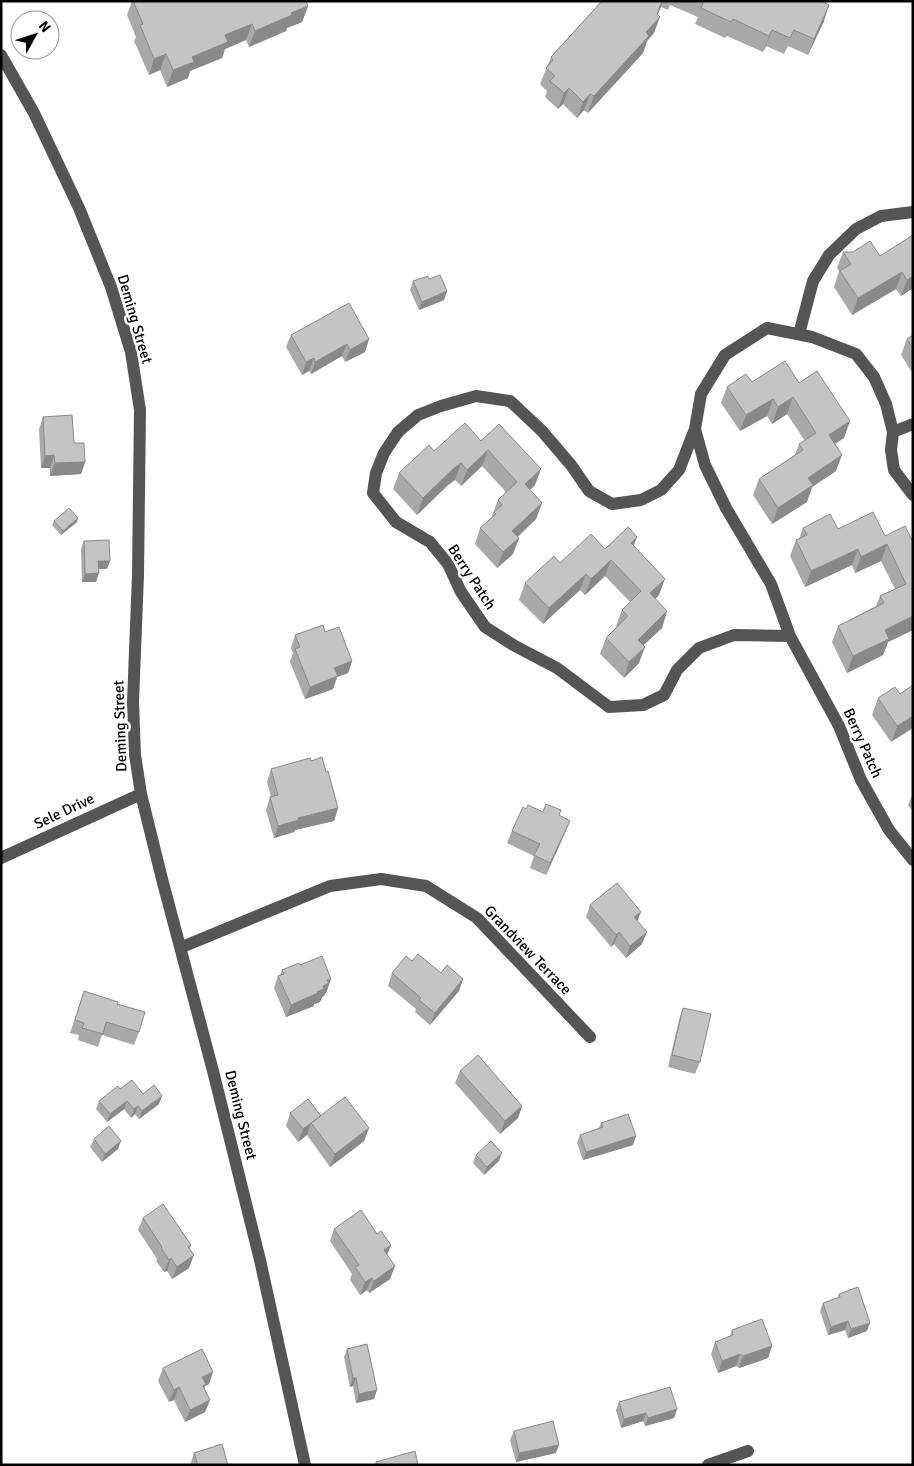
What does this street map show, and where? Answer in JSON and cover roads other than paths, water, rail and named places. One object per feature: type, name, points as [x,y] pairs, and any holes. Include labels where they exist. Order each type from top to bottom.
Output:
[{"type":"street","name":"Deming Street","points":[[1,55],[34,113],[79,208],[111,287],[131,352],[140,410],[138,575],[133,702],[134,755],[141,794],[162,879],[182,947],[260,1260],[305,1465]]},
{"type":"street","points":[[799,334],[813,281],[829,255],[856,229],[881,216],[913,212]]},
{"type":"street","name":"Berry Patch","points":[[790,636],[734,635],[699,648],[677,670],[664,695],[643,705],[609,707],[558,668],[515,646],[485,627],[460,592],[448,564],[430,542],[396,522],[373,493],[376,473],[384,453],[398,432],[418,415],[440,406],[476,396],[510,401],[542,431],[571,465],[589,492],[612,504],[641,500],[661,490],[679,470],[695,429],[701,394],[725,355],[766,328],[812,337],[856,354],[874,376],[886,404],[893,432],[891,450],[894,470],[913,495]]},
{"type":"street","points":[[893,432],[913,424]]},
{"type":"street","name":"Berry Patch","points":[[695,429],[705,465],[726,508],[771,584],[790,636],[839,726],[861,780],[889,830],[913,860]]},
{"type":"street","name":"Sele Drive","points":[[1,858],[141,794]]},
{"type":"street","name":"Grandview Terrace","points":[[182,947],[330,886],[381,879],[426,886],[477,918],[590,1037]]},
{"type":"street","points":[[708,1465],[748,1451]]}]
